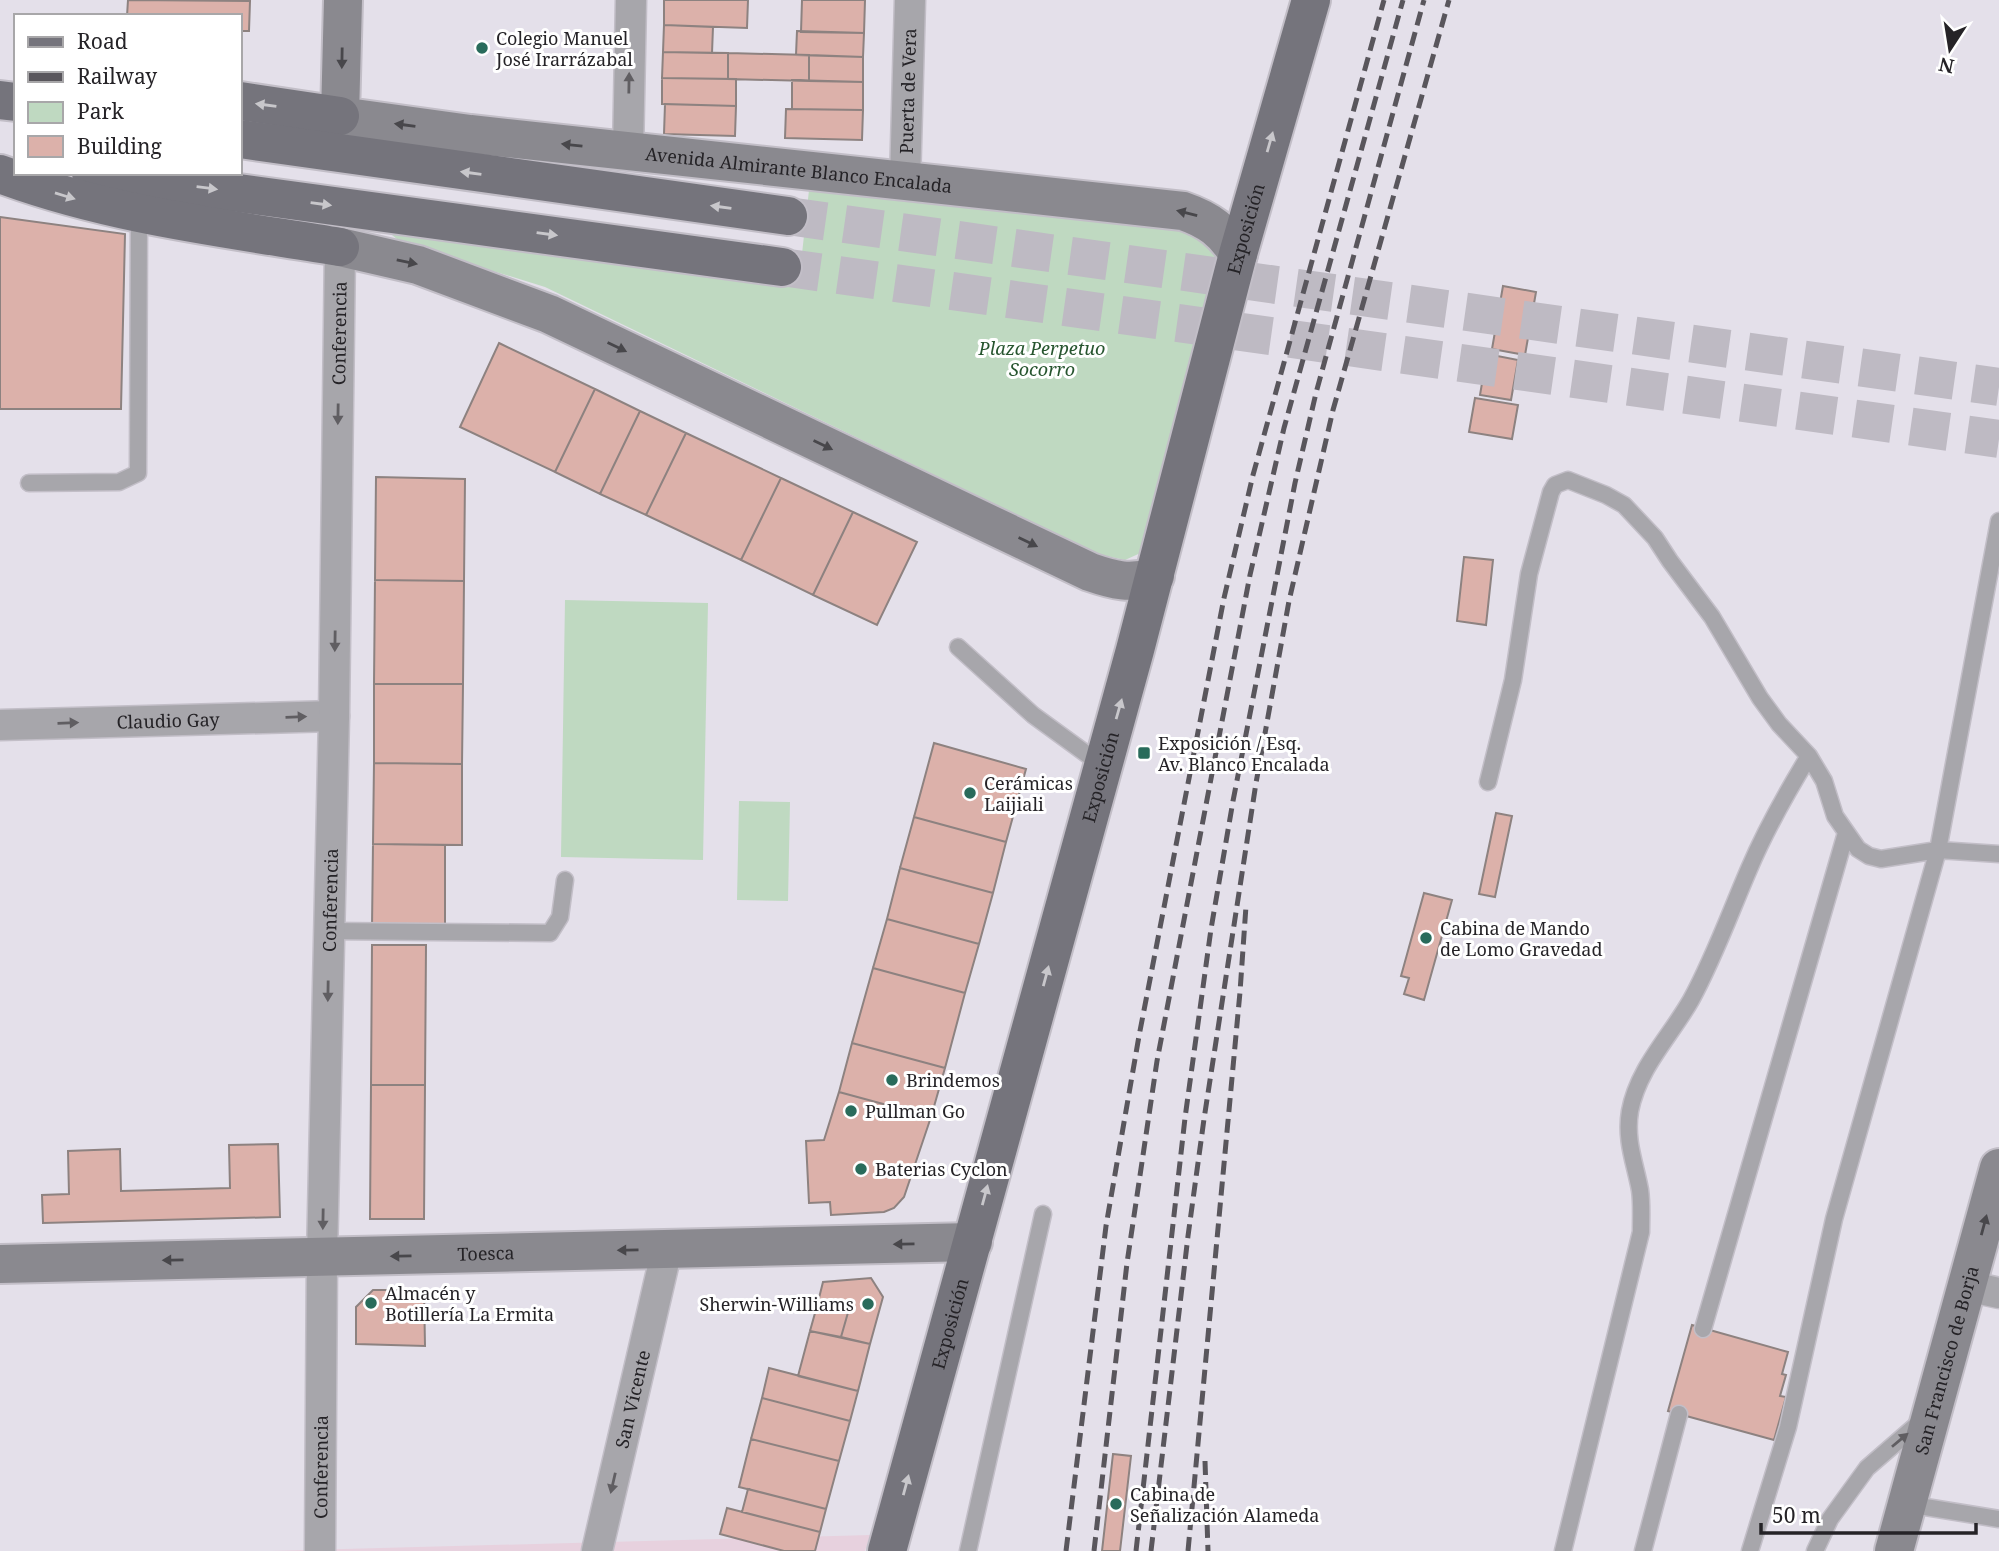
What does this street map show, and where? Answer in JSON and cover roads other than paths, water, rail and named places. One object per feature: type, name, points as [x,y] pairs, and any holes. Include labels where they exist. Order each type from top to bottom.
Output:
[{"type":"main road","name":"Exposición","points":[[887,1551],[1155,576],[1238,254],[1311,0]]},
{"type":"main road","points":[[242,102],[340,116]]},
{"type":"main road","points":[[242,139],[788,216]]},
{"type":"main road","points":[[0,174],[81,201],[139,214],[340,247]]},
{"type":"main road","points":[[106,175],[782,267]]},
{"type":"street","points":[[340,116],[343,0]]},
{"type":"street","points":[[628,152],[631,0]]},
{"type":"street","name":"Puerta de Vera","points":[[905,181],[910,0]]},
{"type":"street","name":"Avenida Almirante Blanco Encalada","points":[[340,116],[628,152],[1184,211],[1214,224],[1238,254]]},
{"type":"street","points":[[340,247],[418,265],[549,314],[1090,572],[1128,582],[1155,576]]},
{"type":"street","name":"Conferencia","points":[[320,1551],[322,1257],[334,716],[340,247]]},
{"type":"street","name":"Claudio Gay","points":[[0,725],[334,716]]},
{"type":"street","name":"San Francisco de Borja","points":[[1894,1551],[1932,1412],[1983,1290],[1999,1168]]},
{"type":"street","name":"Toesca","points":[[0,1264],[973,1242]]},
{"type":"street","name":"San Vicente","points":[[597,1551],[667,1249]]},
{"type":"lane","points":[[29,482],[119,482],[138,473],[139,214]]},
{"type":"lane","points":[[1488,782],[1513,680],[1529,574],[1551,492],[1562,480],[1568,480],[1624,505],[1646,527],[1712,617],[1760,698],[1779,724],[1809,756],[1824,781],[1835,816],[1858,849],[1881,859],[1938,850],[1999,854]]},
{"type":"lane","points":[[1750,1551],[1788,1427],[1834,1219],[1938,850],[1999,521]]},
{"type":"lane","points":[[958,647],[1033,715],[1103,766]]},
{"type":"lane","points":[[1563,1551],[1641,1232],[1640,1194],[1630,1153],[1628,1131],[1635,1093],[1654,1055],[1668,1038],[1691,1000],[1711,961],[1749,868],[1774,816],[1809,756]]},
{"type":"lane","points":[[1703,1329],[1846,834]]},
{"type":"lane","points":[[330,931],[550,933],[560,917],[565,880]]},
{"type":"lane","points":[[968,1551],[1044,1214]]},
{"type":"lane","points":[[1815,1551],[1830,1519],[1867,1468],[1932,1412]]},
{"type":"lane","points":[[1643,1551],[1679,1414]]},
{"type":"lane","points":[[1907,1504],[1999,1519]]},
{"type":"tunnel","points":[[788,216],[1999,387]]},
{"type":"tunnel","points":[[782,267],[1999,439]]},
{"type":"railway","points":[[1066,1551],[1106,1226],[1139,1036],[1224,598],[1253,475],[1384,0]]},
{"type":"railway","points":[[1094,1551],[1127,1263],[1157,1061],[1250,575],[1284,428],[1403,0]]},
{"type":"railway","points":[[1136,1551],[1185,1118],[1211,929],[1233,801],[1295,483],[1316,393],[1424,0]]},
{"type":"railway","points":[[1151,1551],[1204,1119],[1256,783],[1289,601],[1333,410],[1449,0]]},
{"type":"railway","points":[[1188,1551],[1246,906]]},
{"type":"railway","points":[[1205,1461],[1208,1551]]},
{"type":"place","name":"Colegio Manuel José Irarrázabal","points":[[482,48]]},
{"type":"place","name":"Exposición / Esq. Av. Blanco Encalada","points":[[1144,753]]},
{"type":"place","name":"Cerámicas Laijiali","points":[[970,793]]},
{"type":"place","name":"Cabina de Mando de Lomo Gravedad","points":[[1426,938]]},
{"type":"place","name":"Brindemos","points":[[892,1080]]},
{"type":"place","name":"Pullman Go","points":[[851,1111]]},
{"type":"place","name":"Baterias Cyclon","points":[[861,1169]]},
{"type":"place","name":"Almacén y Botillería La Ermita","points":[[371,1303]]},
{"type":"place","name":"Sherwin-Williams","points":[[868,1304]]},
{"type":"place","name":"Cabina de Señalización Alameda","points":[[1116,1504]]},
{"type":"park label","name":"Plaza Perpetuo Socorro","points":[[1042,358]]}]
